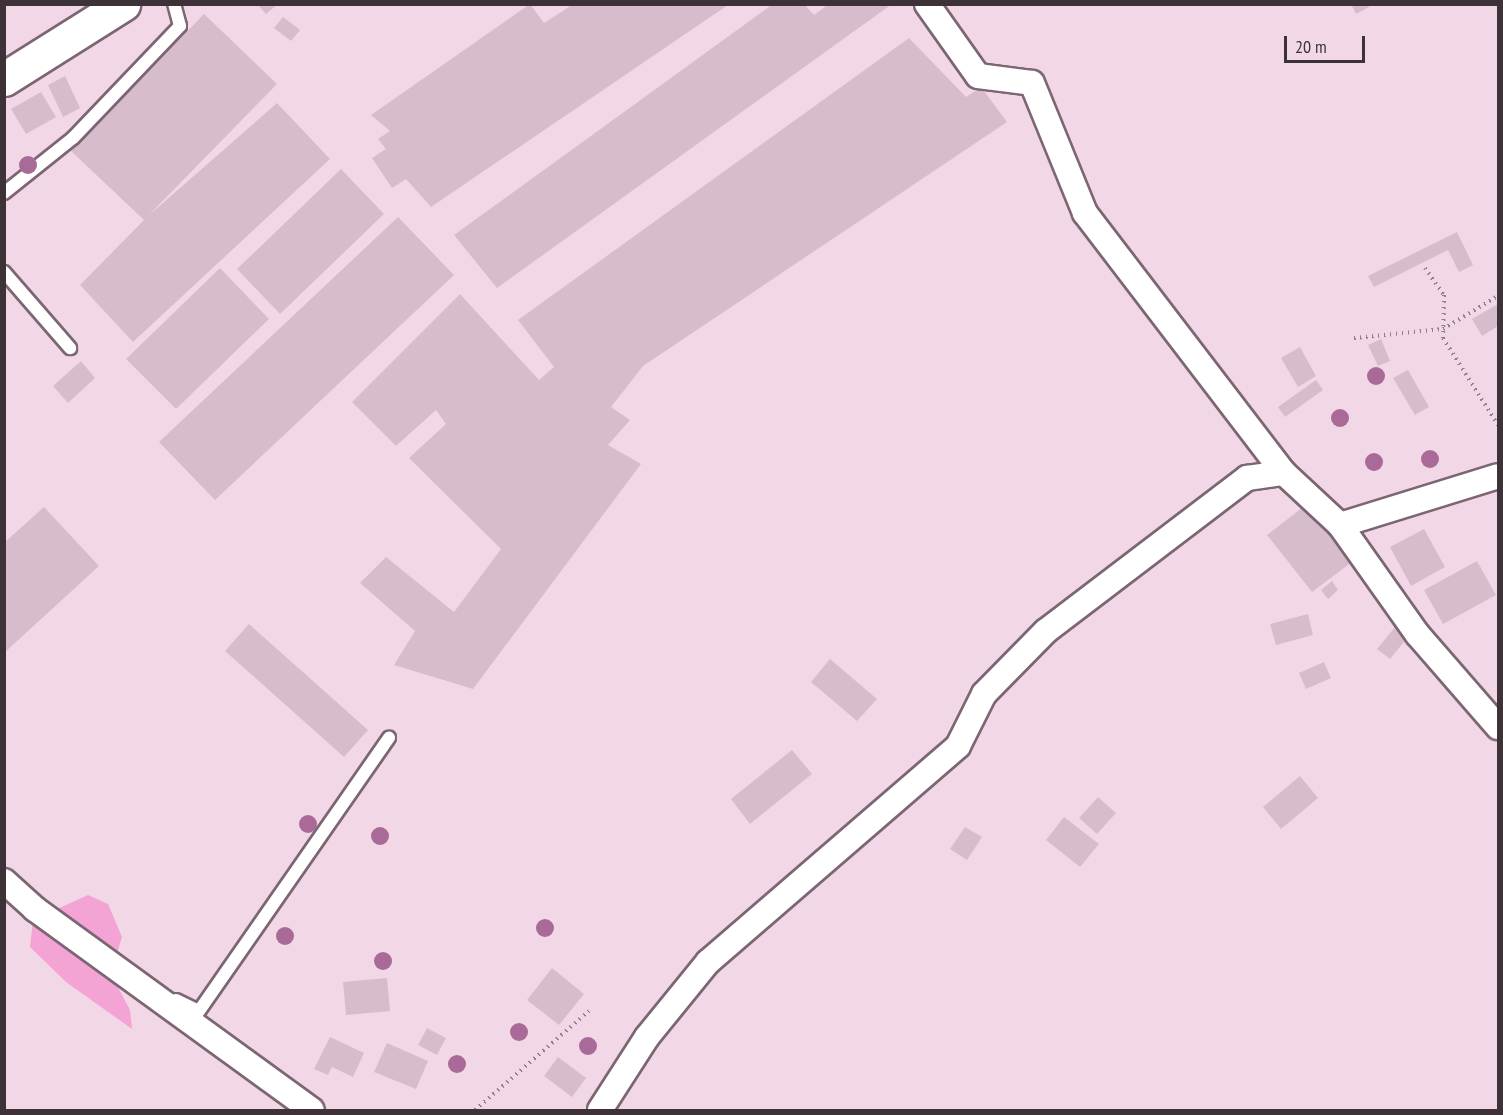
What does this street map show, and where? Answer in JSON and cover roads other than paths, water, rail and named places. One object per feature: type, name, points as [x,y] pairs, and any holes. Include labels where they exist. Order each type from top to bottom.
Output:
[{"type":"main road","points":[[4,79],[115,9]]},
{"type":"street","points":[[927,4],[978,76],[1032,83],[1085,213],[1284,473],[1341,525],[1418,635],[1498,727]]},
{"type":"street","points":[[600,1110],[646,1037],[708,962],[958,746],[984,694],[1046,631],[1246,478],[1284,473]]},
{"type":"street","points":[[1341,525],[1498,476]]},
{"type":"street","points":[[4,881],[35,909],[312,1110]]},
{"type":"lane","points":[[115,9],[140,4]]},
{"type":"lane","points":[[4,193],[73,138],[180,26],[174,4]]},
{"type":"lane","points":[[4,272],[70,348]]},
{"type":"lane","points":[[142,985],[199,1011],[389,738]]}]
